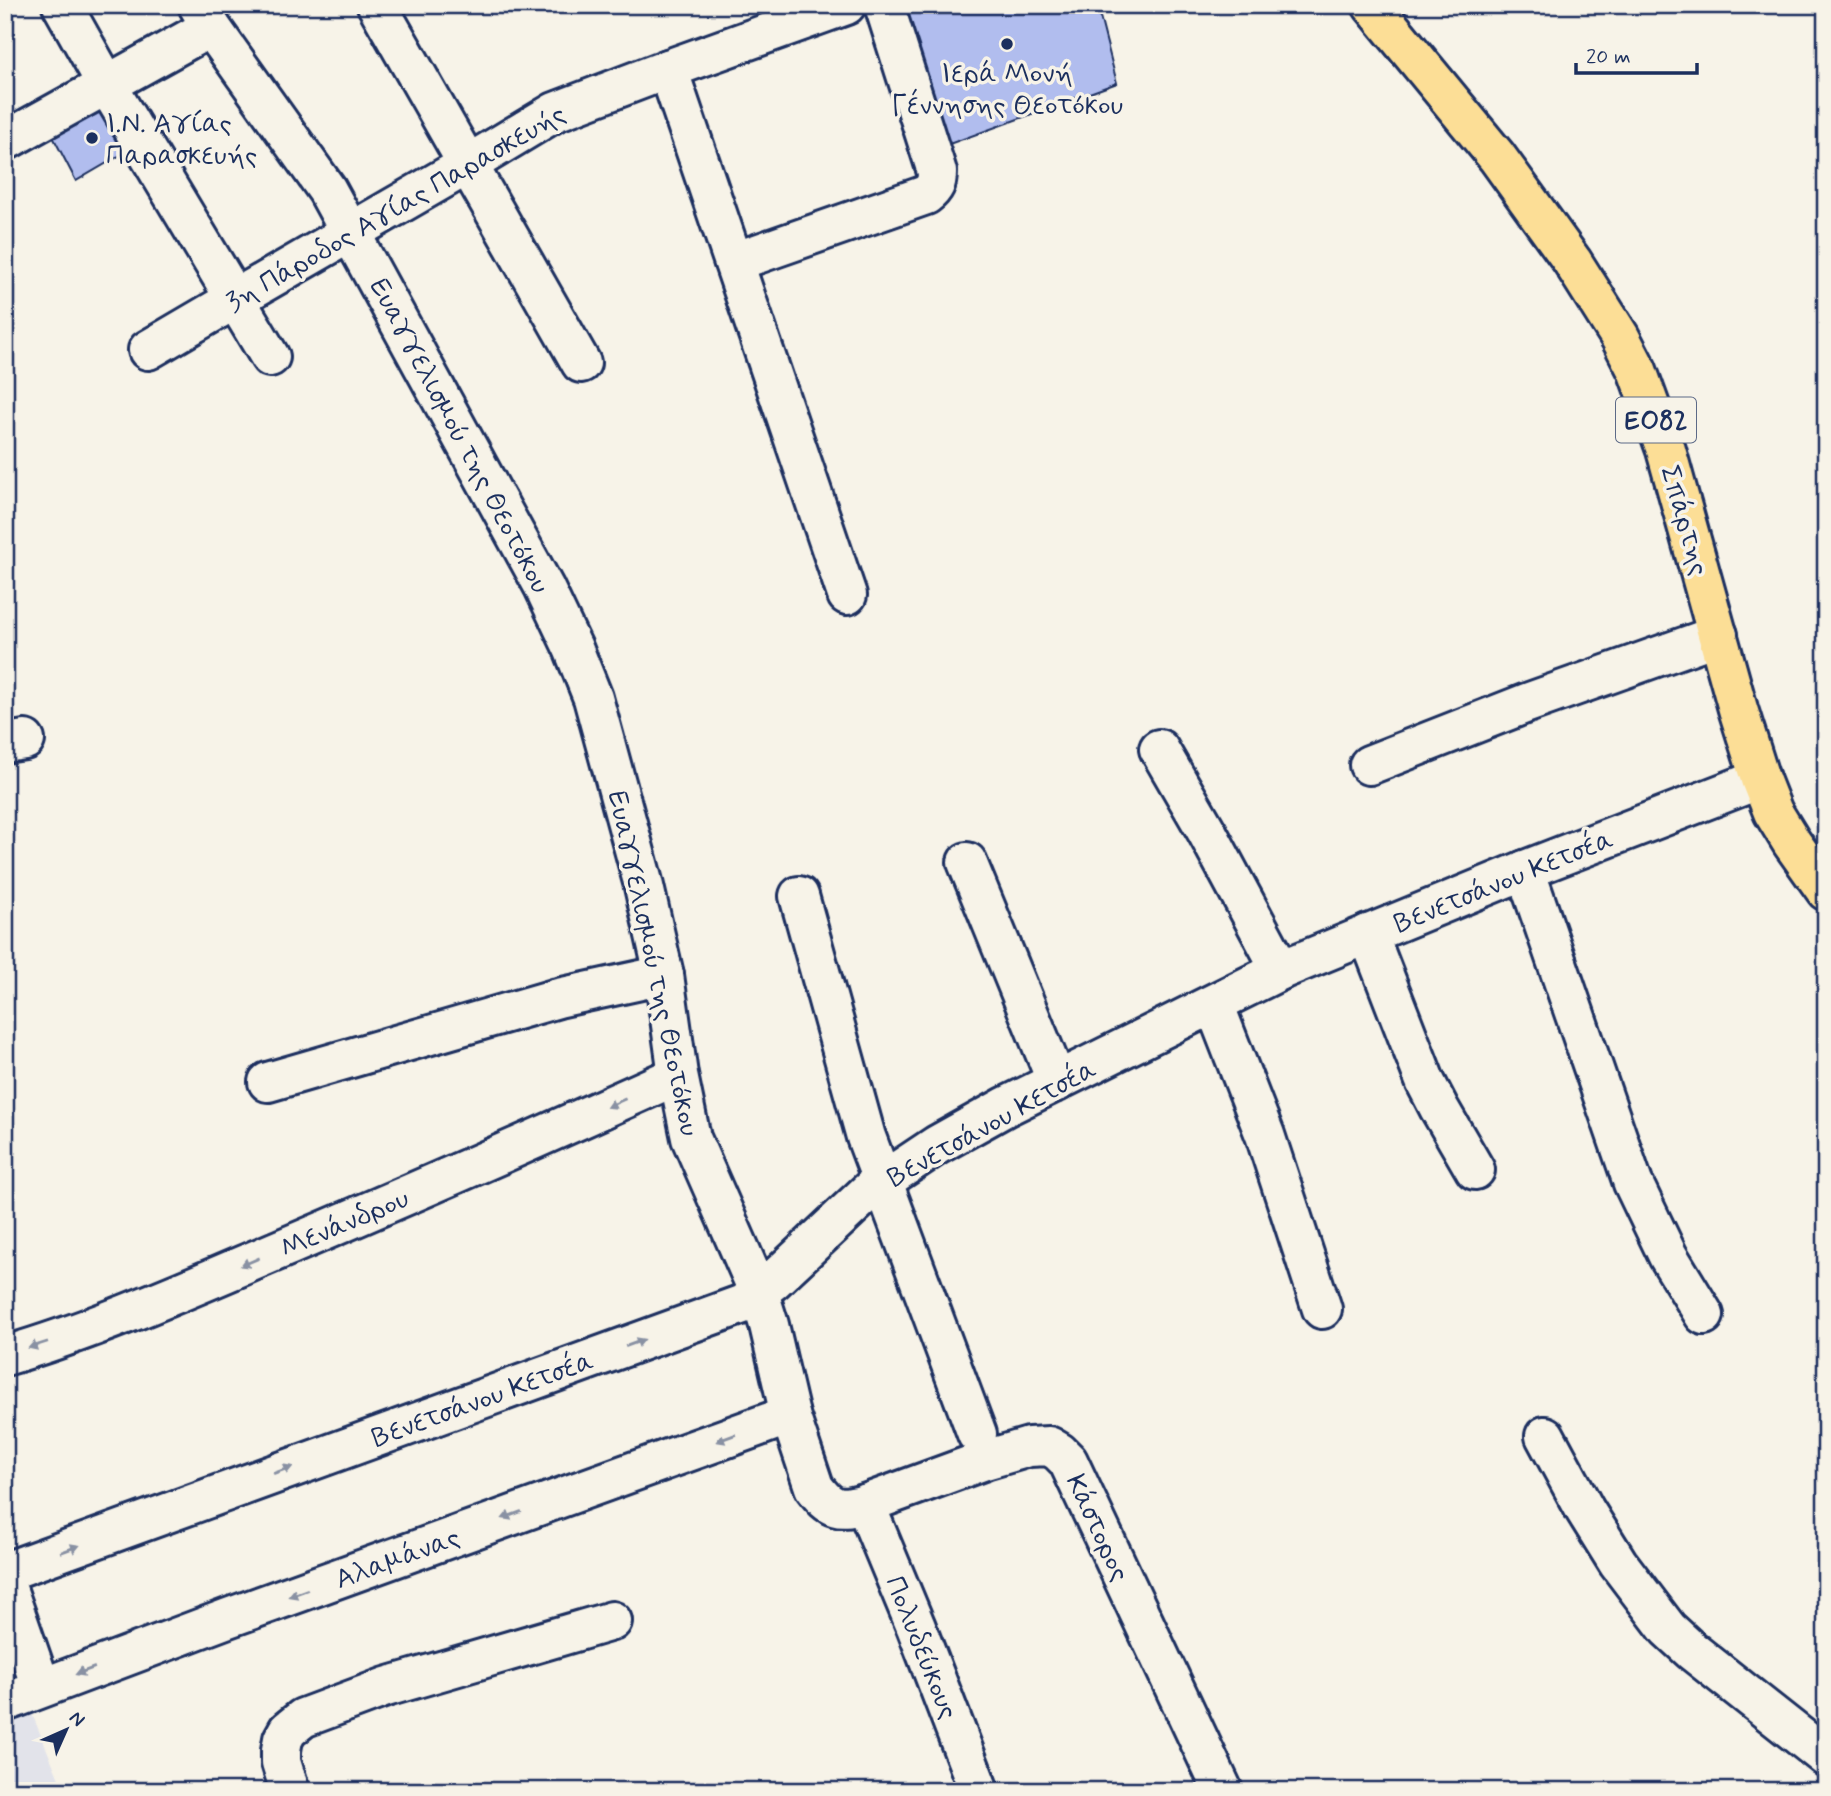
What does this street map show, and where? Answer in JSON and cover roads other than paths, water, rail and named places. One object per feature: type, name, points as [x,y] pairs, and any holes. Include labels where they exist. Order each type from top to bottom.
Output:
[{"type":"main road","name":"Σπάρτης","points":[[1372,5],[1497,157],[1572,261],[1620,337],[1637,370],[1666,450],[1760,779],[1773,813],[1826,891]]},
{"type":"street","points":[[62,5],[270,357]]},
{"type":"street","points":[[377,5],[581,363]]},
{"type":"street","name":"3η Πάροδος Αγίας Παρασκευής","points":[[148,351],[555,112],[668,69],[774,18],[846,5]]},
{"type":"street","points":[[734,262],[926,195],[933,190],[937,182],[937,172],[884,5]]},
{"type":"street","points":[[5,141],[107,85],[205,16]]},
{"type":"street","name":"Ευαγγελισμού της Θεοτόκου","points":[[205,16],[316,174],[351,231],[544,587],[573,648],[593,698],[643,882],[664,975],[678,1075],[691,1138],[760,1293],[790,1415],[814,1487],[821,1497],[835,1507],[845,1509],[865,1504]]},
{"type":"street","points":[[668,69],[846,594]]},
{"type":"street","points":[[1368,765],[1527,703],[1718,635]]},
{"type":"street","points":[[1159,748],[1281,970]]},
{"type":"street","name":"Βενετσάνου Κετσέα","points":[[5,1572],[743,1304],[760,1293],[871,1189],[937,1145],[1005,1107],[1281,970],[1525,870],[1760,779]]},
{"type":"street","points":[[967,862],[1057,1082]]},
{"type":"street","points":[[1525,870],[1633,1183],[1668,1256],[1704,1315]]},
{"type":"street","points":[[799,895],[866,1137],[977,1434]]},
{"type":"street","points":[[1368,934],[1425,1081],[1475,1170]]},
{"type":"street","points":[[268,1082],[558,998],[664,975]]},
{"type":"street","points":[[1214,1004],[1265,1135],[1322,1309]]},
{"type":"street","name":"Μενάνδρου","points":[[5,1356],[138,1309],[450,1177],[678,1075]]},
{"type":"street","name":"Αλαμάνας","points":[[5,1702],[241,1613],[790,1415]]},
{"type":"street","points":[[1545,1436],[1585,1510],[1618,1563],[1668,1629],[1826,1757]]},
{"type":"street","name":"Κάστορος","points":[[865,1504],[1028,1447],[1049,1446],[1059,1452],[1068,1461],[1223,1791]]},
{"type":"street","name":"Πολυδεύκους","points":[[865,1504],[979,1791]]},
{"type":"street","points":[[5,1583],[41,1688]]},
{"type":"street","points":[[290,1791],[281,1762],[283,1739],[288,1730],[303,1718],[386,1687],[612,1621]]},
{"type":"place","name":"Ιερά Μονή Γέννησης Θεοτόκου","points":[[1007,44]]},
{"type":"place","name":"Ι.Ν. Αγίας Παρασκευής","points":[[92,138]]}]
